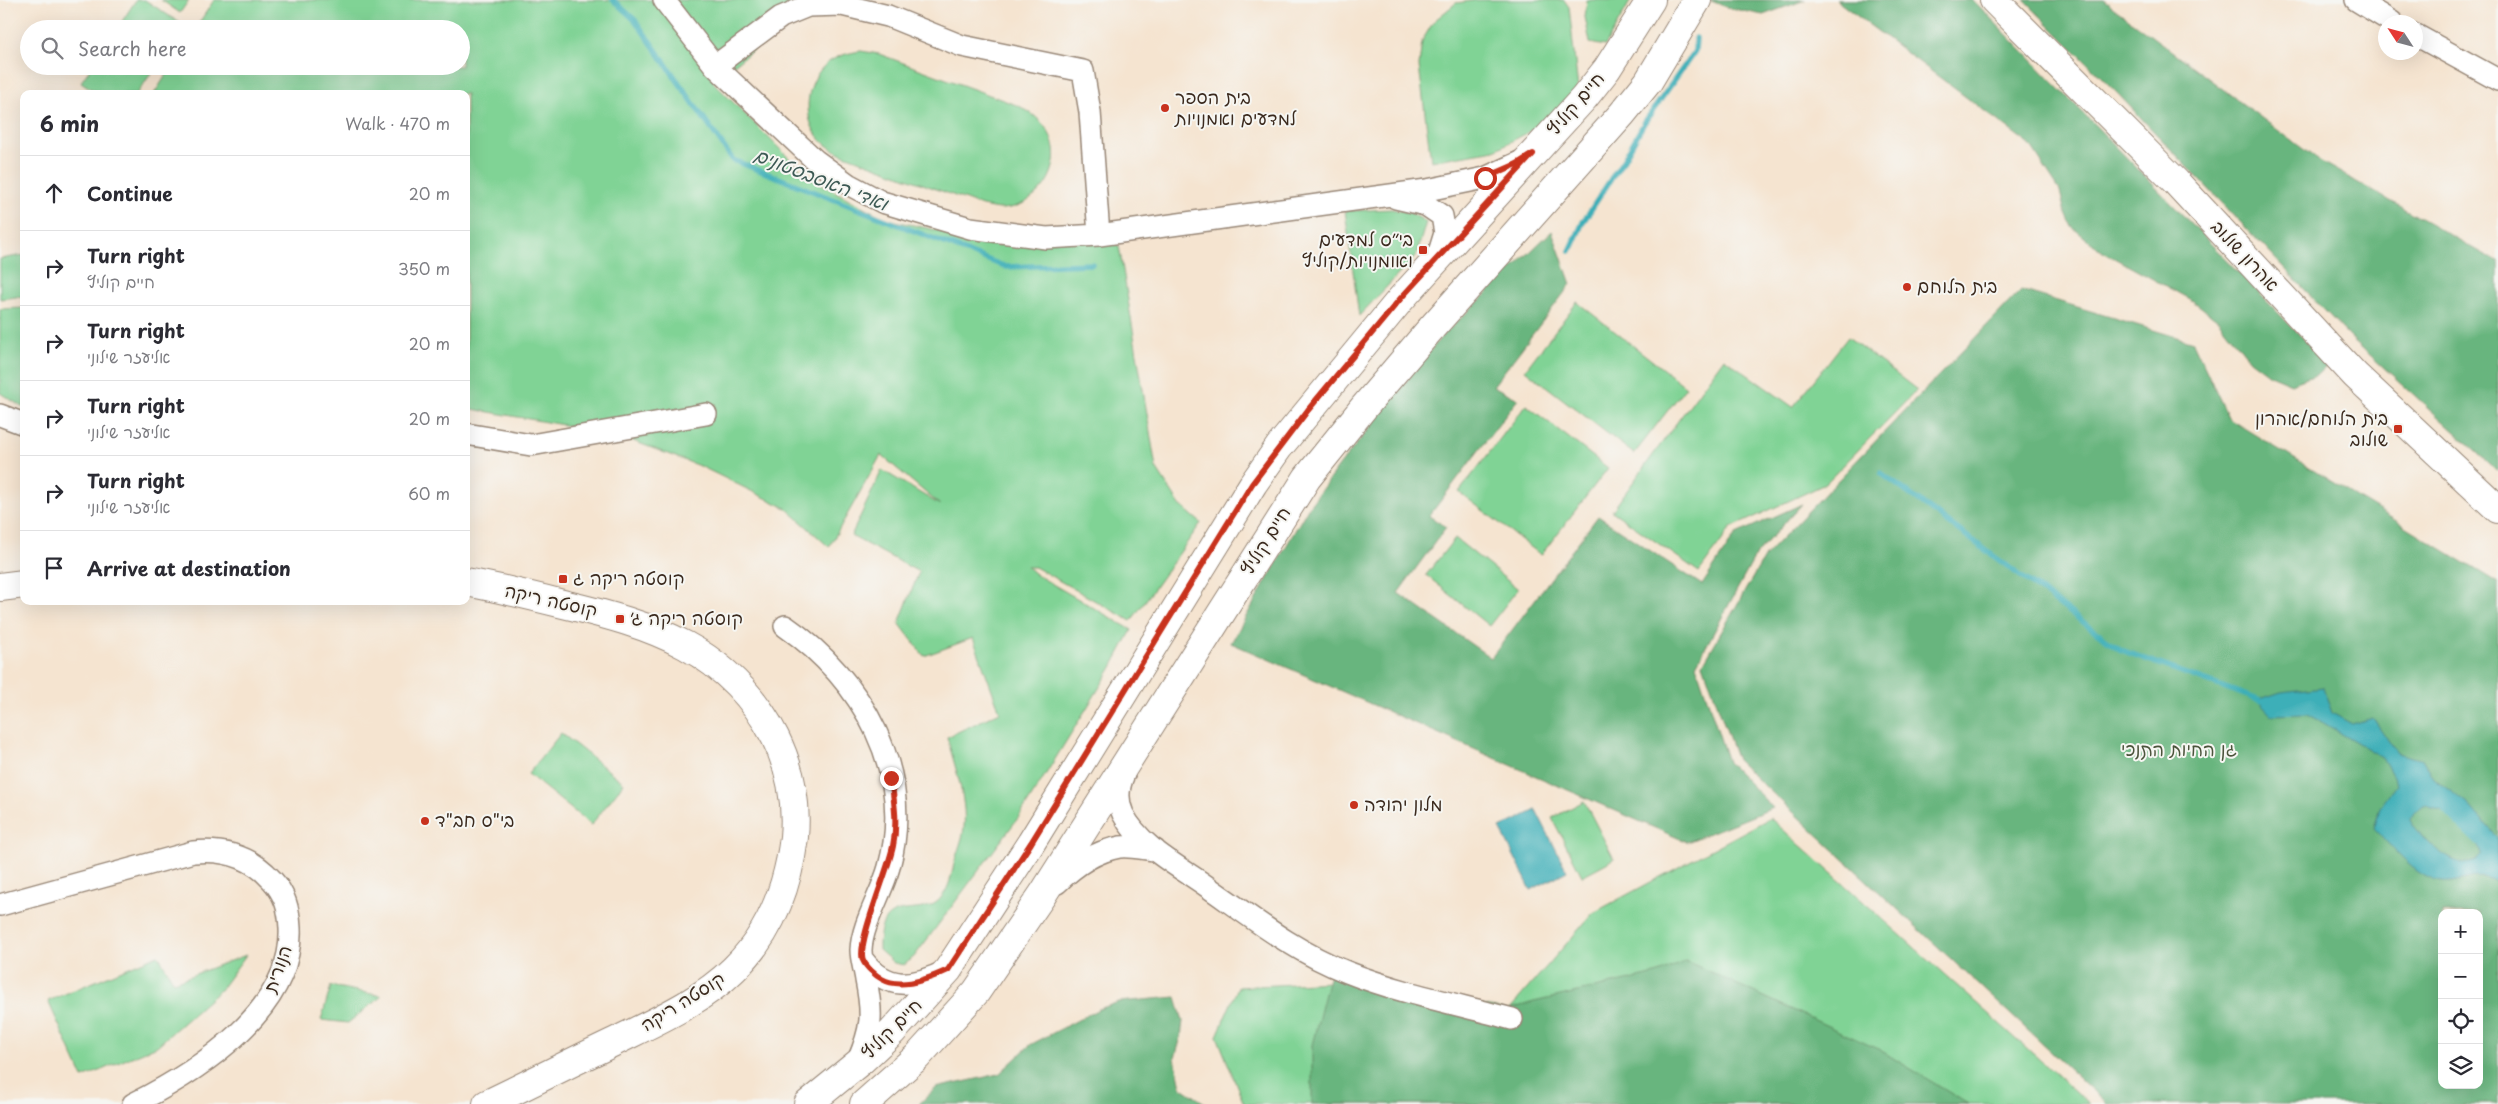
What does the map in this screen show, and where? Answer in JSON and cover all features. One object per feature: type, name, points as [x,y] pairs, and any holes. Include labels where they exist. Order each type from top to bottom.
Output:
[{"type":"main road","name":"חיים קוליץ","points":[[808,1104],[892,1032],[948,970],[1031,843],[1252,484],[1340,371],[1401,298],[1433,266],[1584,98],[1607,69],[1651,0]]},
{"type":"main road","name":"חיים קוליץ","points":[[864,1104],[917,1057],[976,992],[1043,894],[1308,478],[1364,406],[1622,114],[1648,82],[1697,0]]},
{"type":"main road","name":"אהרון שולוב","points":[[1994,0],[2176,182],[2355,375],[2498,509]]},
{"type":"main road","name":"קוסטה ריקה","points":[[470,583],[599,612],[659,630],[710,661],[734,680],[767,721],[780,748],[793,787],[795,823],[790,866],[782,895],[767,926],[751,951],[724,978],[694,1000],[637,1031],[487,1104]]},
{"type":"main road","points":[[0,587],[20,584]]},
{"type":"street","points":[[664,0],[715,66],[815,160],[848,184],[882,202],[970,228],[1046,238],[1099,235],[1386,196],[1485,178],[1517,164],[1533,154]]},
{"type":"street","points":[[2356,0],[2381,15]]},
{"type":"street","points":[[715,66],[781,17],[808,6],[842,5],[888,16],[962,46],[1083,71],[1090,112],[1099,235]]},
{"type":"street","points":[[2423,39],[2498,80]]},
{"type":"street","points":[[1386,196],[1426,205],[1442,216],[1445,224],[1443,244],[1433,266]]},
{"type":"street","points":[[470,435],[531,446],[706,414]]},
{"type":"street","points":[[0,415],[20,422]]},
{"type":"street","points":[[784,626],[808,642],[833,667],[855,693],[872,720],[884,748],[896,810],[894,844],[861,950],[871,1015],[868,1037],[856,1064]]},
{"type":"street","points":[[1130,757],[1120,785],[1120,804],[1131,826],[1155,850],[1285,942],[1336,968],[1372,982],[1512,1019]]},
{"type":"street","points":[[1043,894],[1076,866],[1100,854],[1122,847],[1155,850]]},
{"type":"street","name":"הנורית","points":[[0,905],[193,852],[215,850],[236,855],[256,865],[283,892],[289,913],[288,954],[270,996],[255,1016],[234,1038],[162,1089],[133,1104]]},
{"type":"street","points":[[863,960],[874,973],[884,980],[898,983],[931,978],[948,970]]},
{"type":"green space","points":[[136,0],[145,0],[175,20],[123,20]]},
{"type":"green space","points":[[161,0],[189,0],[180,13]]},
{"type":"green space","points":[[214,0],[815,0],[713,82],[808,177],[886,219],[990,242],[1099,235],[1119,246],[1156,468],[1180,505],[1201,523],[1131,621],[1035,567],[1027,567],[1035,574],[1132,630],[1111,669],[1021,814],[914,957],[904,965],[894,963],[879,950],[880,932],[885,920],[892,914],[931,905],[940,899],[949,883],[963,832],[964,805],[962,793],[947,737],[1000,712],[973,638],[924,656],[899,623],[919,572],[851,536],[882,470],[940,505],[881,455],[829,547],[786,508],[702,467],[615,434],[470,409],[470,90],[157,90],[166,75],[470,75],[470,20],[201,20]]},
{"type":"green space","points":[[1478,0],[1564,0],[1569,7],[1578,89],[1542,125],[1495,150],[1431,161],[1419,66],[1422,41],[1434,21],[1456,3]]},
{"type":"green space","points":[[1587,0],[1631,0],[1605,46],[1590,43],[1585,17]]},
{"type":"green space","points":[[1709,0],[1805,0],[1763,15],[1729,8]]},
{"type":"green space","points":[[1836,0],[1973,0],[2328,364],[2318,374],[2291,384],[2270,375],[2250,360],[2218,320],[2193,301],[2103,252],[2072,227],[2064,209],[2060,191],[2030,145]]},
{"type":"green space","points":[[2024,0],[2103,0],[2318,160],[2498,262],[2498,471],[2350,337],[2119,95]]},
{"type":"green space","points":[[861,51],[879,54],[1019,106],[1033,115],[1047,130],[1054,148],[1054,161],[1051,173],[1045,184],[1037,194],[1026,202],[1014,207],[1001,209],[982,206],[842,154],[827,145],[817,136],[812,126],[809,115],[809,94],[818,73],[825,65],[842,55]]},
{"type":"green space","points":[[86,75],[150,75],[140,90],[93,90],[81,82]]},
{"type":"green space","points":[[1392,209],[1411,213],[1426,222],[1416,256],[1359,316],[1345,211]]},
{"type":"green space","points":[[1552,231],[1571,284],[1493,386],[1518,399],[1429,516],[1446,527],[1398,593],[1491,658],[1598,516],[1702,585],[1736,534],[1802,504],[1757,553],[1696,665],[1728,762],[1773,808],[1687,842],[1231,643],[1308,508],[1339,466],[1442,336]]},
{"type":"green space","points":[[20,256],[20,296],[0,299],[0,259]]},
{"type":"green space","name":"גן החיות התנכי","points":[[2021,290],[2193,342],[2229,419],[2498,583],[2498,1104],[2107,1104],[1737,760],[1703,664],[1765,556]]},
{"type":"green space","points":[[1577,302],[1686,387],[1634,454],[1525,370]]},
{"type":"green space","points":[[20,308],[20,406],[0,393],[0,309]]},
{"type":"green space","points":[[1848,337],[1917,390],[1825,484],[1731,528],[1699,572],[1612,511],[1724,358],[1793,407]]},
{"type":"green space","points":[[1526,405],[1608,468],[1541,555],[1459,492]]},
{"type":"green space","points":[[1455,538],[1518,589],[1489,626],[1426,575]]},
{"type":"green space","points":[[561,733],[624,783],[591,825],[528,774]]},
{"type":"green space","points":[[1584,801],[1614,859],[1582,876],[1552,818]]},
{"type":"green space","points":[[1770,818],[2089,1104],[1244,1104],[1217,1036],[1238,987],[1332,982],[1509,1010],[1593,913]]},
{"type":"green space","points":[[158,955],[174,982],[246,955],[221,989],[157,1046],[83,1078],[48,1001]]},
{"type":"green space","points":[[1686,961],[1880,1050],[1968,1104],[1312,1104],[1312,1045],[1331,970],[1494,1014],[1534,1002],[1656,974]]},
{"type":"green space","points":[[331,986],[382,996],[348,1023],[321,1020]]},
{"type":"green space","points":[[1176,997],[1183,1021],[1175,1058],[1181,1087],[1206,1104],[919,1104],[936,1088],[999,1074],[1030,1045],[1099,1009],[1119,1002]]},
{"type":"water","points":[[2323,687],[2332,713],[2352,724],[2373,718],[2397,753],[2423,760],[2433,778],[2468,804],[2498,838],[2498,883],[2479,877],[2439,882],[2428,878],[2408,864],[2374,828],[2380,807],[2397,784],[2382,757],[2308,714],[2271,715],[2257,700],[2281,692]],"holes":[[[2426,805],[2443,811],[2455,820],[2462,830],[2479,846],[2482,854],[2478,859],[2465,863],[2455,861],[2437,850],[2420,834],[2410,819],[2413,812]]]},
{"type":"water","points":[[1536,810],[1567,871],[1531,890],[1500,828]]},
{"type":"waterway","name":"ואדי האסבסטונים","points":[[613,0],[635,20],[733,160],[1006,267],[1092,264]]},
{"type":"waterway","points":[[1570,251],[1583,222],[1624,159],[1644,123],[1695,51],[1696,38]]},
{"type":"waterway","points":[[1881,473],[2121,650],[2264,702]]},
{"type":"waterway","points":[[2445,811],[2478,843]]},
{"type":"place","name":"בית הספר למדעים ואמנויות","points":[[1165,108]]},
{"type":"place","name":"בי״ס למדעים ואומנויות/קוליץ","points":[[1423,250]]},
{"type":"place","name":"בית הלוחם","points":[[1907,287]]},
{"type":"place","name":"בית הלוחם/אהרון שולוב","points":[[2398,429]]},
{"type":"place","name":"קוסטה ריקה ג","points":[[563,579]]},
{"type":"place","name":"קוסטה ריקה ג׳","points":[[620,619]]},
{"type":"place","name":"מלון יהודה","points":[[1354,805]]},
{"type":"place","name":"בי\"ס חב\"ד","points":[[425,821]]},
{"type":"route","points":[[891,778],[896,810],[894,844],[861,950],[863,960],[874,973],[884,980],[898,983],[931,978],[948,970],[973,935],[1031,843],[1252,484],[1308,410],[1401,298],[1433,266],[1533,154],[1503,171],[1485,178]]}]
